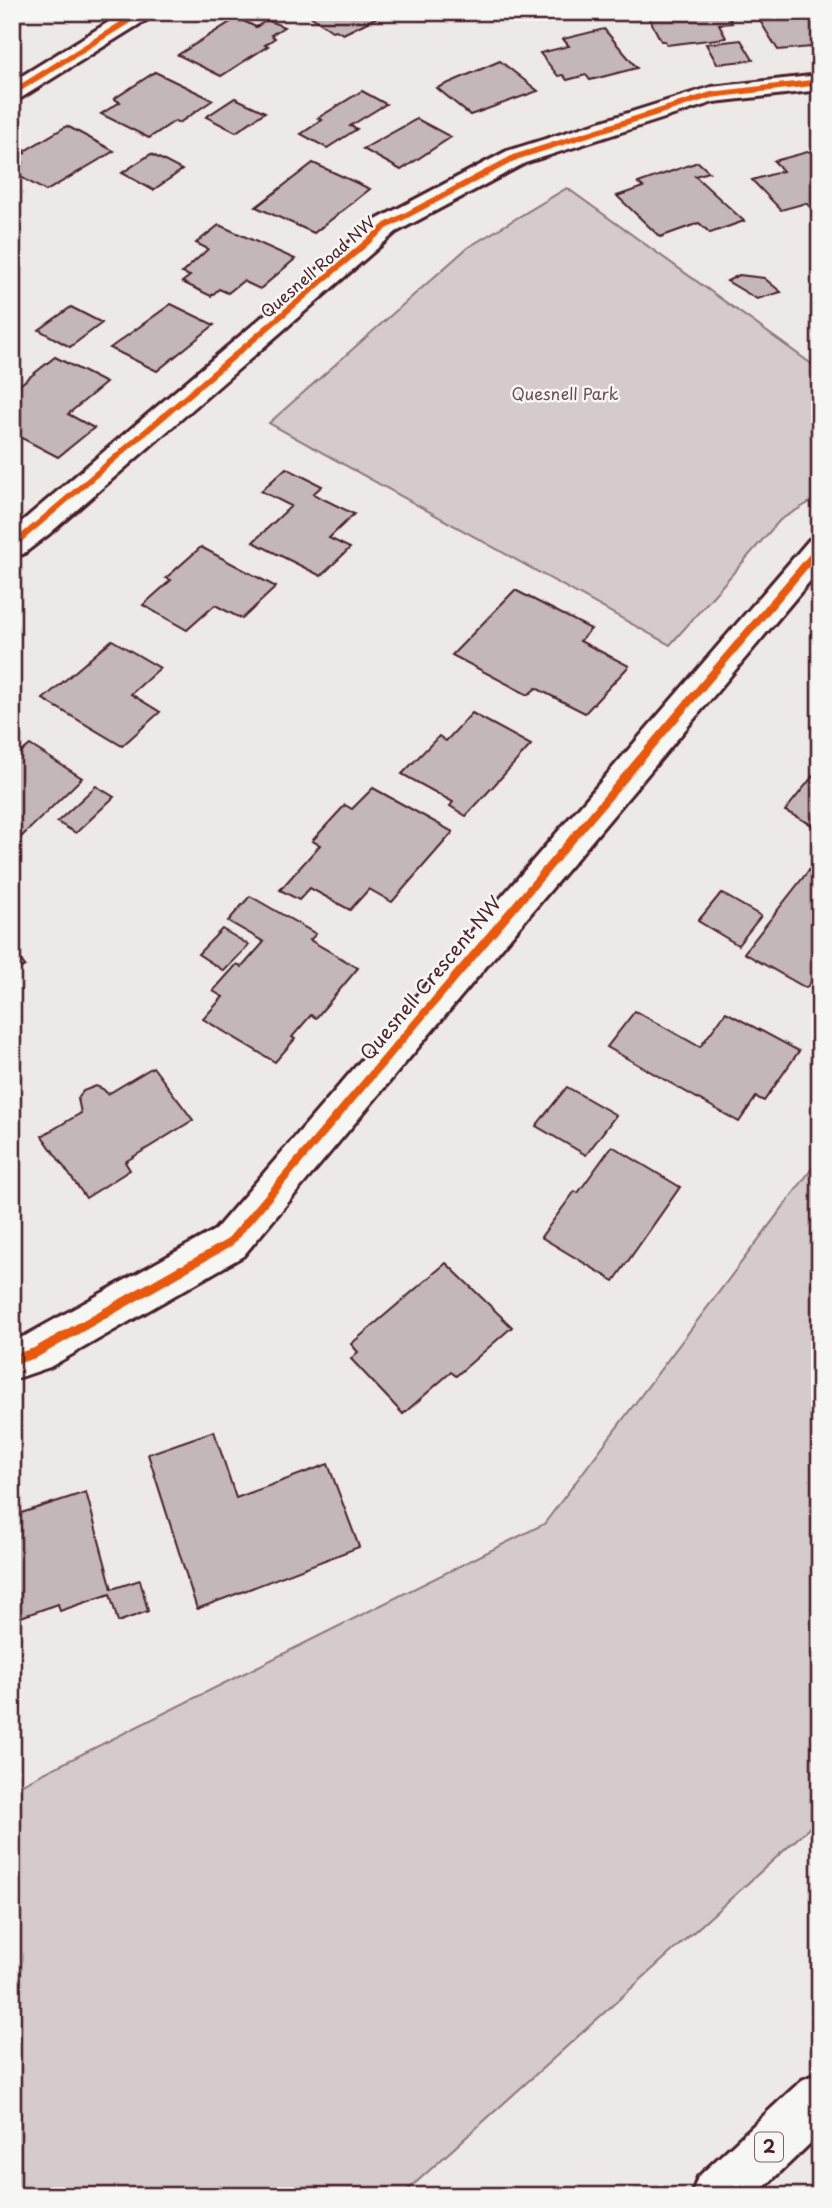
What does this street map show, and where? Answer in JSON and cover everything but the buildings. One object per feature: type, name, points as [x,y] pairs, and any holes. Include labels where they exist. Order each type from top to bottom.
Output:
[{"type":"main road","points":[[12,93],[142,12]]},
{"type":"main road","name":"Quesnell Road NW","points":[[12,546],[386,226],[516,157],[710,95],[820,82]]},
{"type":"main road","name":"Quesnell Crescent NW","points":[[12,1360],[35,1353],[229,1243],[820,548]]},
{"type":"main road","name":"2","points":[[717,2196],[820,2098]]},
{"type":"green space","name":"Quesnell Park","points":[[567,188],[820,370],[820,496],[780,520],[670,645],[269,423],[467,248]]},
{"type":"green space","points":[[820,1158],[820,1818],[401,2196],[12,2196],[12,1789],[544,1524]]},
{"type":"cycle path","points":[[12,93],[142,12]]},
{"type":"cycle path","points":[[12,546],[386,226],[516,157],[711,95],[820,82]]},
{"type":"cycle path","points":[[12,1360],[35,1353],[229,1243],[820,548]]}]
